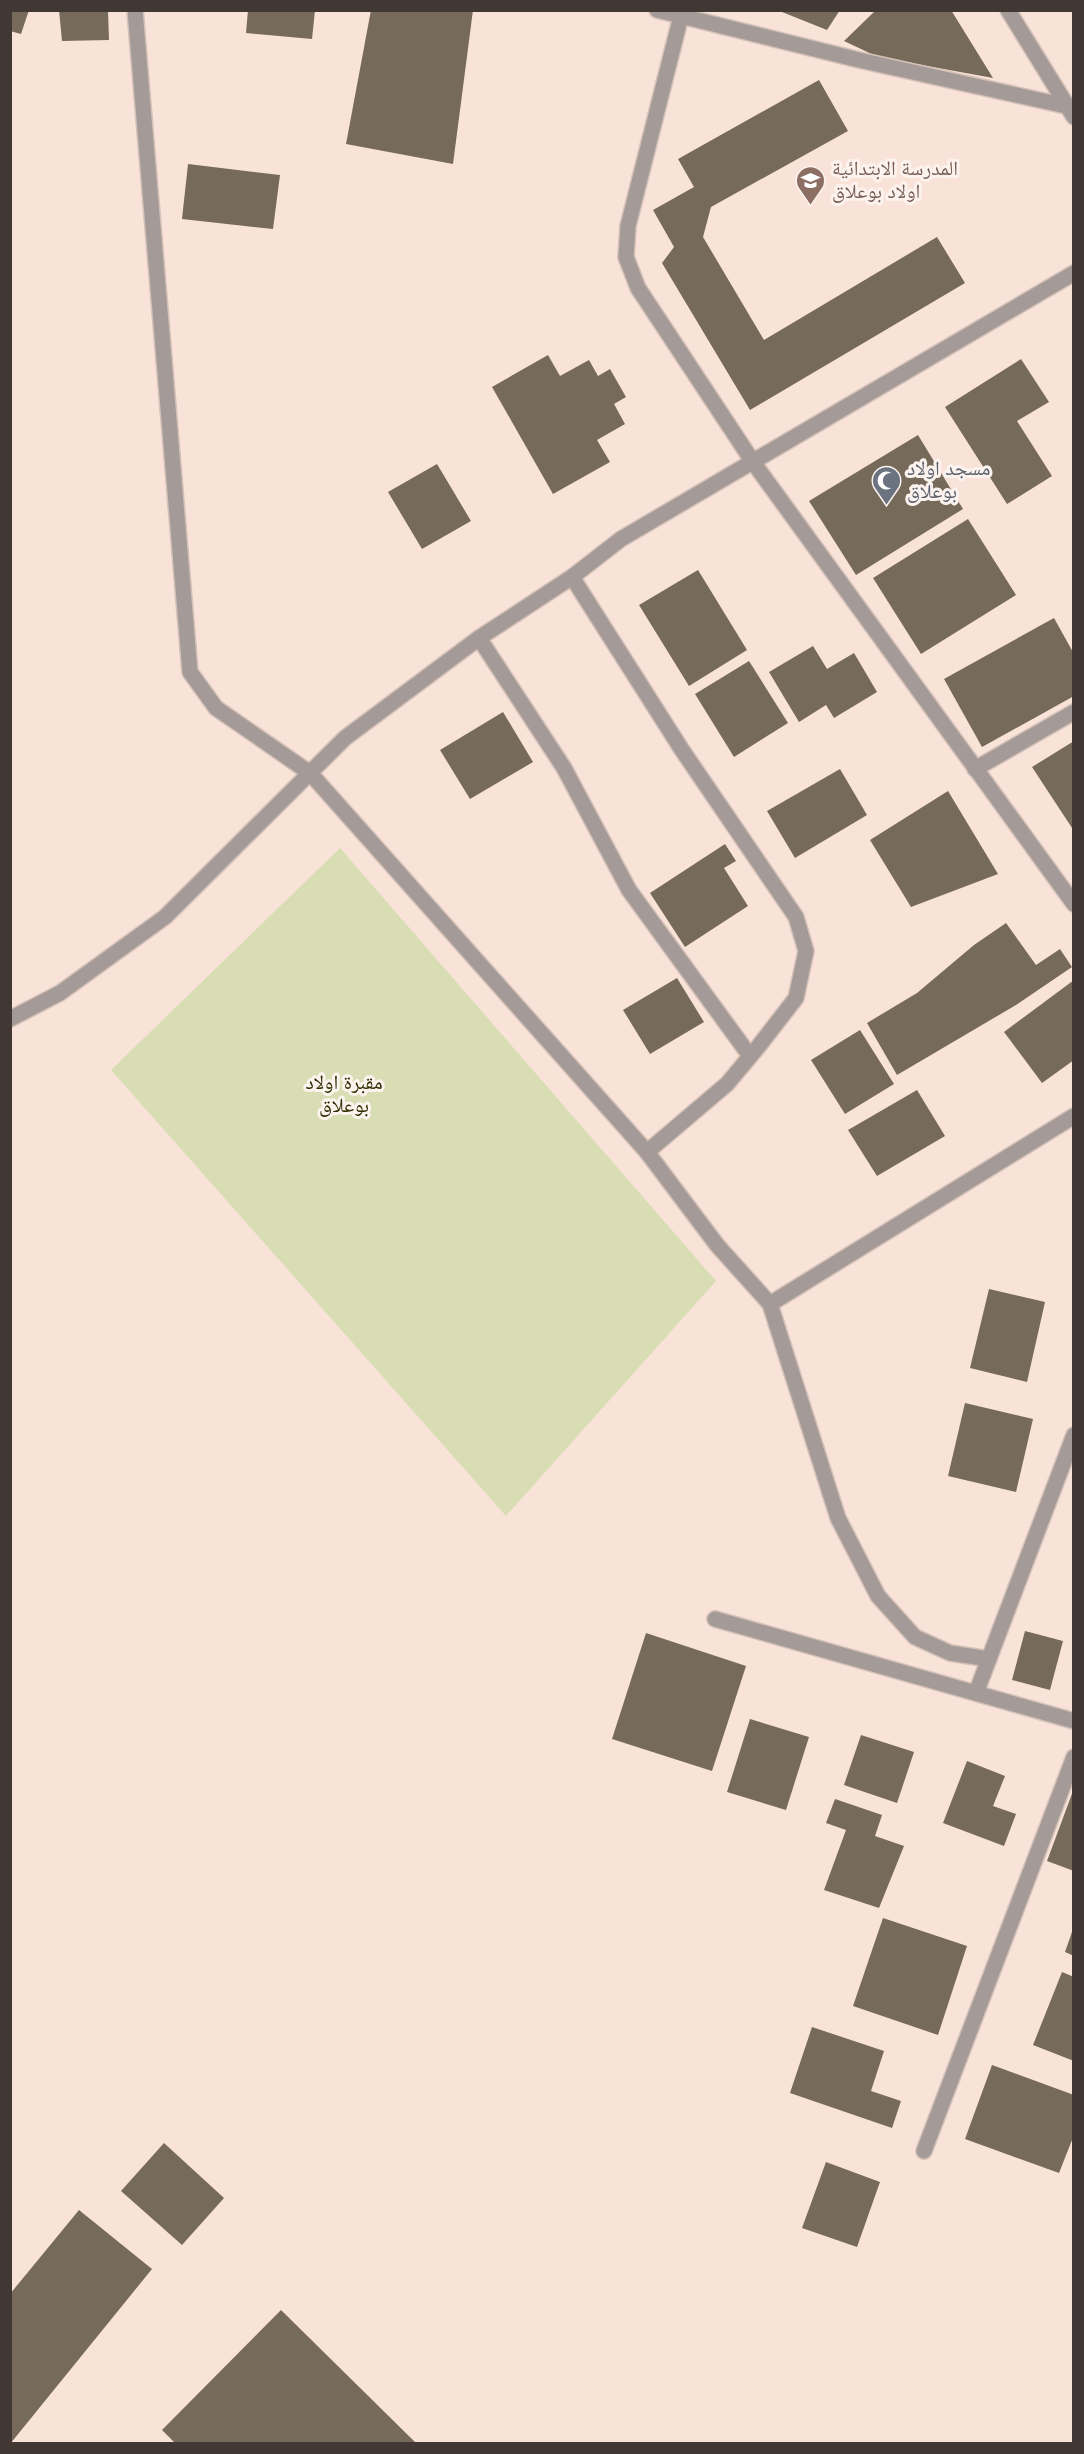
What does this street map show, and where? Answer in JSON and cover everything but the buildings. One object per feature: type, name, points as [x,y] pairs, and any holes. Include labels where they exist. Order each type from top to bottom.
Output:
[{"type":"street","points":[[135,10],[190,672],[216,708],[310,773],[647,1152],[717,1245],[770,1305],[838,1518],[878,1596],[915,1636],[950,1653],[989,1659]]},
{"type":"street","points":[[657,10],[1070,111]]},
{"type":"street","points":[[1008,10],[1070,111]]},
{"type":"street","points":[[681,16],[628,226],[626,257],[638,288],[753,462],[1074,904]]},
{"type":"street","points":[[10,1019],[60,993],[165,918],[345,738],[479,638],[572,577],[621,539],[1074,273]]},
{"type":"street","points":[[572,577],[682,750],[796,917],[806,951],[796,998],[727,1084],[647,1152]]},
{"type":"street","points":[[479,638],[564,768],[629,890],[750,1056]]},
{"type":"street","points":[[975,769],[1074,712]]},
{"type":"street","points":[[770,1305],[1074,1116]]},
{"type":"street","points":[[976,1692],[1074,1435]]},
{"type":"street","points":[[715,1619],[1074,1721]]},
{"type":"street","points":[[924,2151],[1074,1757]]},
{"type":"green space","name":"مقبرة اولاد بوعلاق","points":[[340,848],[716,1281],[506,1516],[111,1070]]},
{"type":"place","name":"المدرسة الابتدائية اولاد بوعلاق","points":[[811,206]]},
{"type":"place","name":"مسجد اولاد بوعلاق","points":[[886,506]]}]
